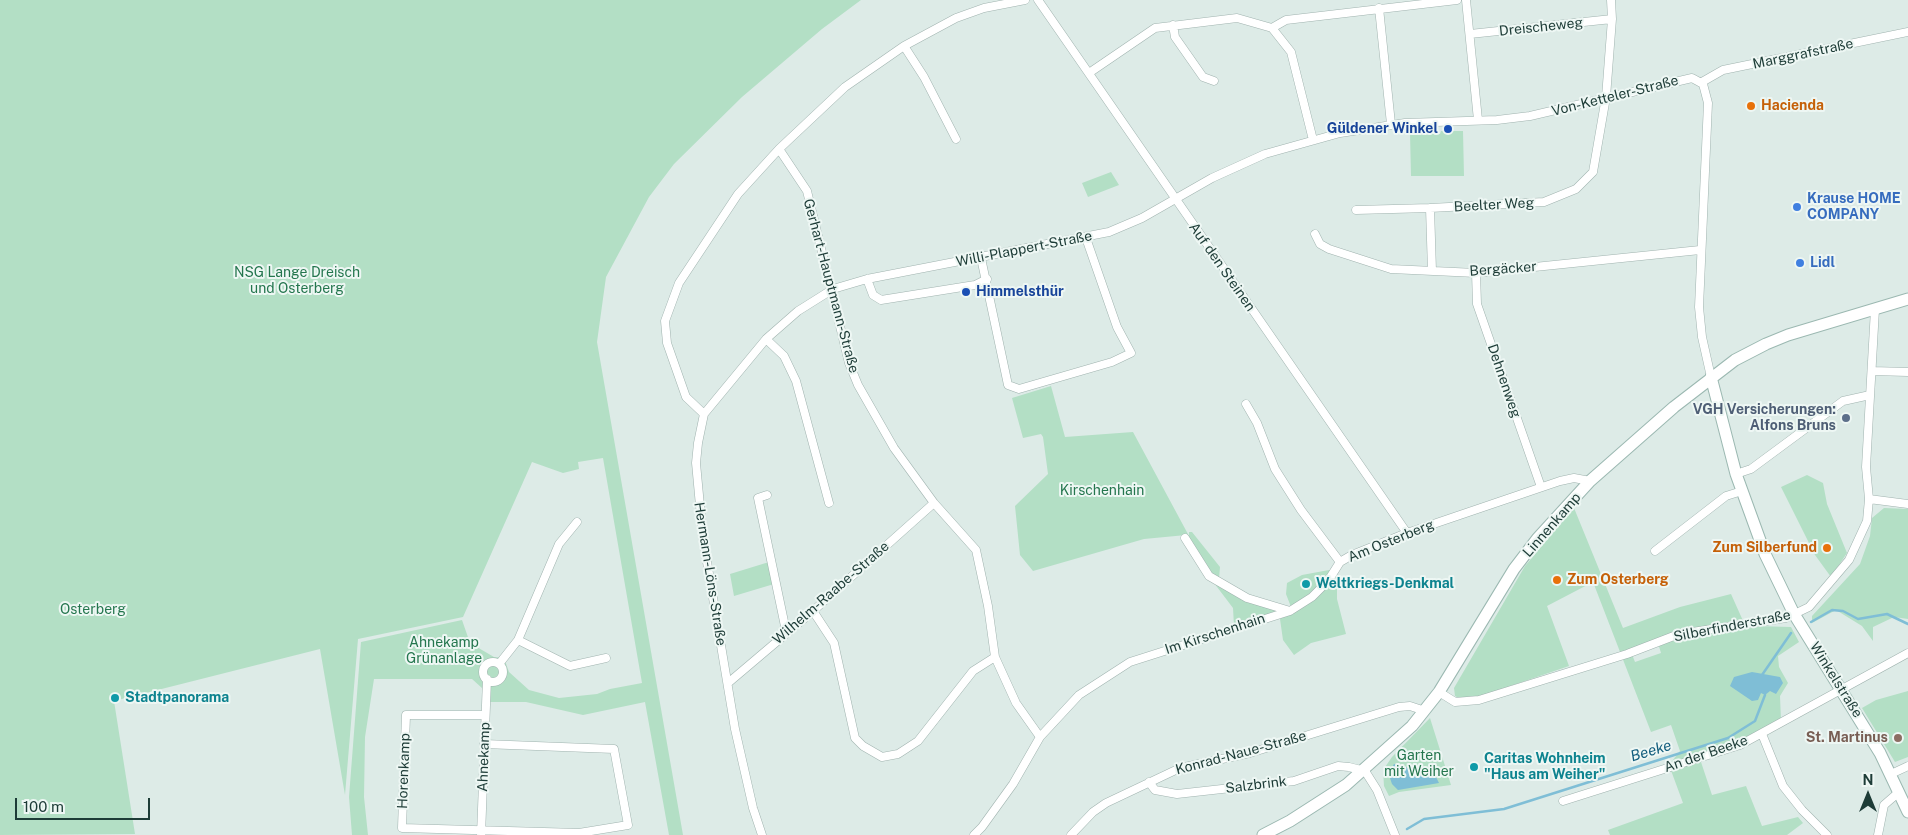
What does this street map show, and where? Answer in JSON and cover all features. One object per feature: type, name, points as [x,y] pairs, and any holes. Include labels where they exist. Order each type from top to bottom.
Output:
[{"type":"main road","name":"Linnenkamp","points":[[1263,835],[1318,804],[1365,771],[1396,743],[1425,711],[1439,692],[1514,569],[1537,539],[1590,482],[1650,427],[1734,360],[1766,344],[1908,299]]},
{"type":"main road","points":[[1711,377],[1736,474],[1765,554],[1794,614]]},
{"type":"main road","name":"Winkelstraße","points":[[1794,614],[1871,736],[1908,812]]},
{"type":"street","points":[[704,414],[686,397],[667,343],[665,321],[679,283],[738,194],[779,149],[845,87],[904,46],[956,18],[984,8],[1025,0]]},
{"type":"street","name":"Auf den Steinen","points":[[1038,0],[1407,533]]},
{"type":"street","points":[[1272,28],[1286,20],[1457,0]]},
{"type":"street","points":[[1466,0],[1478,120]]},
{"type":"street","name":"Beelter Weg","points":[[1356,210],[1544,202],[1576,189],[1593,172],[1606,97],[1612,19],[1611,0]]},
{"type":"street","points":[[1379,8],[1391,124]]},
{"type":"street","points":[[1089,73],[1155,28],[1237,18],[1272,28],[1291,52],[1313,140]]},
{"type":"street","name":"Dreischeweg","points":[[1470,34],[1612,19]]},
{"type":"street","points":[[1174,25],[1175,37],[1203,77],[1214,81]]},
{"type":"street","name":"Marggrafstraße","points":[[1702,82],[1723,70],[1908,32]]},
{"type":"street","points":[[904,46],[924,77],[956,139]]},
{"type":"street","name":"Von-Ketteler-Straße","points":[[1175,199],[1265,154],[1346,131],[1391,124],[1530,116],[1687,78],[1695,78],[1702,82]]},
{"type":"street","points":[[1702,82],[1707,93],[1708,108],[1700,250],[1700,327],[1711,377]]},
{"type":"street","name":"Gerhart-Hauptmann-Straße","points":[[779,149],[806,191],[849,363],[858,385],[894,448],[934,503],[976,550],[988,606],[995,657],[1016,703],[1040,737]]},
{"type":"street","name":"Willi-Plappert-Straße","points":[[704,414],[766,339],[798,311],[832,289],[867,279],[1086,238],[1131,224],[1175,199]]},
{"type":"street","points":[[1430,208],[1432,271]]},
{"type":"street","name":"Bergäcker","points":[[1315,234],[1320,244],[1329,250],[1391,269],[1476,273],[1700,250]]},
{"type":"street","points":[[981,258],[1008,384],[1018,389],[1112,362],[1130,353],[1117,327],[1086,238]]},
{"type":"street","name":"Dehnenweg","points":[[1476,273],[1477,304],[1541,487]]},
{"type":"street","name":"Willi-Plappert-Straße","points":[[867,279],[873,295],[881,300],[976,285],[987,279]]},
{"type":"street","name":"Silberfinderstraße","points":[[1439,692],[1454,702],[1479,700],[1626,654],[1679,634],[1786,618],[1809,607],[1849,560],[1867,521],[1866,466],[1875,309]]},
{"type":"street","points":[[766,339],[784,356],[796,381],[829,503]]},
{"type":"street","points":[[1872,371],[1908,372]]},
{"type":"street","points":[[1736,474],[1751,469],[1843,401],[1870,395]]},
{"type":"street","name":"Am Osterberg","points":[[1246,404],[1257,423],[1275,469],[1301,510],[1340,562],[1352,555],[1407,533],[1541,487],[1571,478],[1590,482]]},
{"type":"street","name":"Hermann-Löns-Straße","points":[[704,414],[696,463],[698,496],[728,682],[753,808],[762,835]]},
{"type":"street","points":[[1655,551],[1726,496],[1742,491]]},
{"type":"street","points":[[767,495],[758,498],[786,631]]},
{"type":"street","points":[[1868,499],[1908,504]]},
{"type":"street","name":"Wilhelm-Raabe-Straße","points":[[728,682],[786,631],[813,611],[934,503]]},
{"type":"street","name":"Ahnekamp","points":[[499,664],[512,651],[518,640],[559,544],[577,522]]},
{"type":"street","points":[[1185,538],[1210,576],[1247,598],[1290,610]]},
{"type":"street","name":"Im Kirschenhain","points":[[974,835],[1013,784],[1040,737],[1079,695],[1130,662],[1290,610],[1312,597],[1328,581],[1340,562]]},
{"type":"street","points":[[813,611],[834,643],[855,738],[863,746],[882,757],[898,754],[918,741],[973,671],[995,657]]},
{"type":"street","points":[[518,640],[570,666],[606,658]]},
{"type":"street","name":"An der Beeke","points":[[1563,801],[1740,745],[1908,653]]},
{"type":"street","name":"Ahnekamp","points":[[481,833],[487,679],[484,672],[486,665],[494,662],[499,664],[503,671],[500,679],[492,682],[487,679]]},
{"type":"street","name":"Konrad-Naue-Straße","points":[[1070,835],[1093,812],[1149,782],[1197,762],[1250,753],[1399,707],[1410,706],[1425,711]]},
{"type":"street","name":"Horenkamp","points":[[481,833],[402,828],[405,724],[406,715],[485,715]]},
{"type":"street","points":[[1762,734],[1783,786],[1802,810],[1827,835]]},
{"type":"street","points":[[481,833],[580,834],[628,825],[614,749],[484,744]]},
{"type":"street","name":"Salzbrink","points":[[1149,782],[1155,790],[1177,794],[1294,781],[1338,766],[1365,771]]},
{"type":"street","points":[[1891,774],[1908,766]]},
{"type":"street","points":[[1365,771],[1377,790],[1396,835]]},
{"type":"street","points":[[1878,835],[1884,805],[1899,792]]},
{"type":"green space","name":"NSG Lange Dreisch und Osterberg","points":[[0,0],[861,0],[822,29],[742,97],[674,164],[649,197],[606,277],[597,342],[683,835],[669,835],[645,702],[583,715],[526,702],[490,702],[482,694],[482,688],[472,679],[374,679],[365,737],[364,797],[368,835],[352,835],[349,797],[361,642],[462,620],[470,643],[494,657],[504,658],[509,672],[529,690],[559,698],[597,694],[610,689],[642,683],[603,458],[578,462],[579,469],[563,473],[532,462],[463,617],[358,639],[345,795],[320,649],[114,701],[135,834],[0,835]]},
{"type":"green space","points":[[1433,131],[1433,134],[1440,134],[1441,131],[1463,131],[1464,176],[1411,176],[1410,133]]},
{"type":"green space","points":[[1111,172],[1119,185],[1088,197],[1082,183]]},
{"type":"green space","name":"Kirschenhain","points":[[1051,386],[1065,437],[1133,432],[1189,536],[1189,532],[1192,532],[1220,567],[1219,579],[1211,575],[1186,535],[1144,539],[1033,571],[1020,555],[1015,506],[1048,474],[1043,437],[1041,434],[1023,438],[1012,398]]},
{"type":"green space","points":[[1807,475],[1823,483],[1827,504],[1847,553],[1831,577],[1815,555],[1781,487]]},
{"type":"green space","points":[[1574,508],[1623,628],[1680,607],[1731,594],[1744,623],[1678,633],[1631,652],[1635,662],[1661,653],[1658,643],[1680,635],[1755,626],[1791,627],[1799,642],[1778,656],[1779,667],[1788,683],[1780,696],[1781,721],[1743,741],[1699,756],[1712,795],[1746,786],[1762,826],[1798,817],[1803,823],[1787,835],[1610,835],[1608,830],[1683,803],[1669,765],[1680,751],[1671,725],[1651,732],[1593,582],[1547,606],[1569,666],[1475,698],[1461,699],[1455,696],[1454,688],[1525,566]]},
{"type":"green space","points":[[1884,508],[1908,509],[1908,619],[1894,617],[1873,627],[1873,641],[1862,626],[1836,610],[1812,623],[1812,616],[1860,564],[1870,536],[1872,518]]},
{"type":"green space","points":[[769,562],[774,584],[734,596],[730,574]]},
{"type":"green space","points":[[1329,570],[1337,575],[1337,599],[1346,634],[1311,643],[1294,655],[1283,640],[1280,619],[1291,607],[1286,594],[1287,583],[1302,575]]},
{"type":"green space","points":[[1211,579],[1283,611],[1234,626],[1233,608]]},
{"type":"green space","points":[[1908,691],[1908,757],[1895,762],[1862,708],[1876,700]]},
{"type":"green space","name":"Garten mit Weiher","points":[[1430,718],[1451,785],[1399,792],[1389,796],[1384,786],[1383,770],[1392,757]]},
{"type":"water","points":[[1752,672],[1780,677],[1783,683],[1776,694],[1770,691],[1765,695],[1761,693],[1758,700],[1752,701],[1730,686],[1734,677]]},
{"type":"water","points":[[1394,764],[1402,765],[1419,774],[1434,773],[1439,783],[1398,790],[1392,784],[1390,778],[1390,771]]},
{"type":"waterway","name":"Beeke","points":[[1811,622],[1832,610],[1843,611],[1858,619],[1887,614],[1908,624]]},
{"type":"waterway","name":"Beeke","points":[[1762,675],[1791,633]]},
{"type":"waterway","name":"Beeke","points":[[1407,829],[1424,819],[1504,809],[1728,738],[1755,721],[1765,695]]},
{"type":"place","name":"Hacienda","points":[[1751,106]]},
{"type":"place","name":"Güldener Winkel","points":[[1448,129]]},
{"type":"place","name":"Krause HOME COMPANY","points":[[1797,207]]},
{"type":"place","name":"Lidl","points":[[1800,263]]},
{"type":"place","name":"Himmelsthür","points":[[966,292]]},
{"type":"place","name":"VGH Versicherungen: Alfons Bruns","points":[[1846,418]]},
{"type":"place","name":"Zum Silberfund","points":[[1827,548]]},
{"type":"place","name":"Zum Osterberg","points":[[1557,580]]},
{"type":"place","name":"Weltkriegs-Denkmal","points":[[1306,584]]},
{"type":"place","name":"Stadtpanorama","points":[[115,698]]},
{"type":"place","name":"St. Martinus","points":[[1898,738]]},
{"type":"place","name":"Caritas Wohnheim \"Haus am Weiher\"","points":[[1474,767]]},
{"type":"park label","name":"Osterberg","points":[[93,610]]},
{"type":"park label","name":"Ahnekamp Grünanlage","points":[[444,652]]}]
